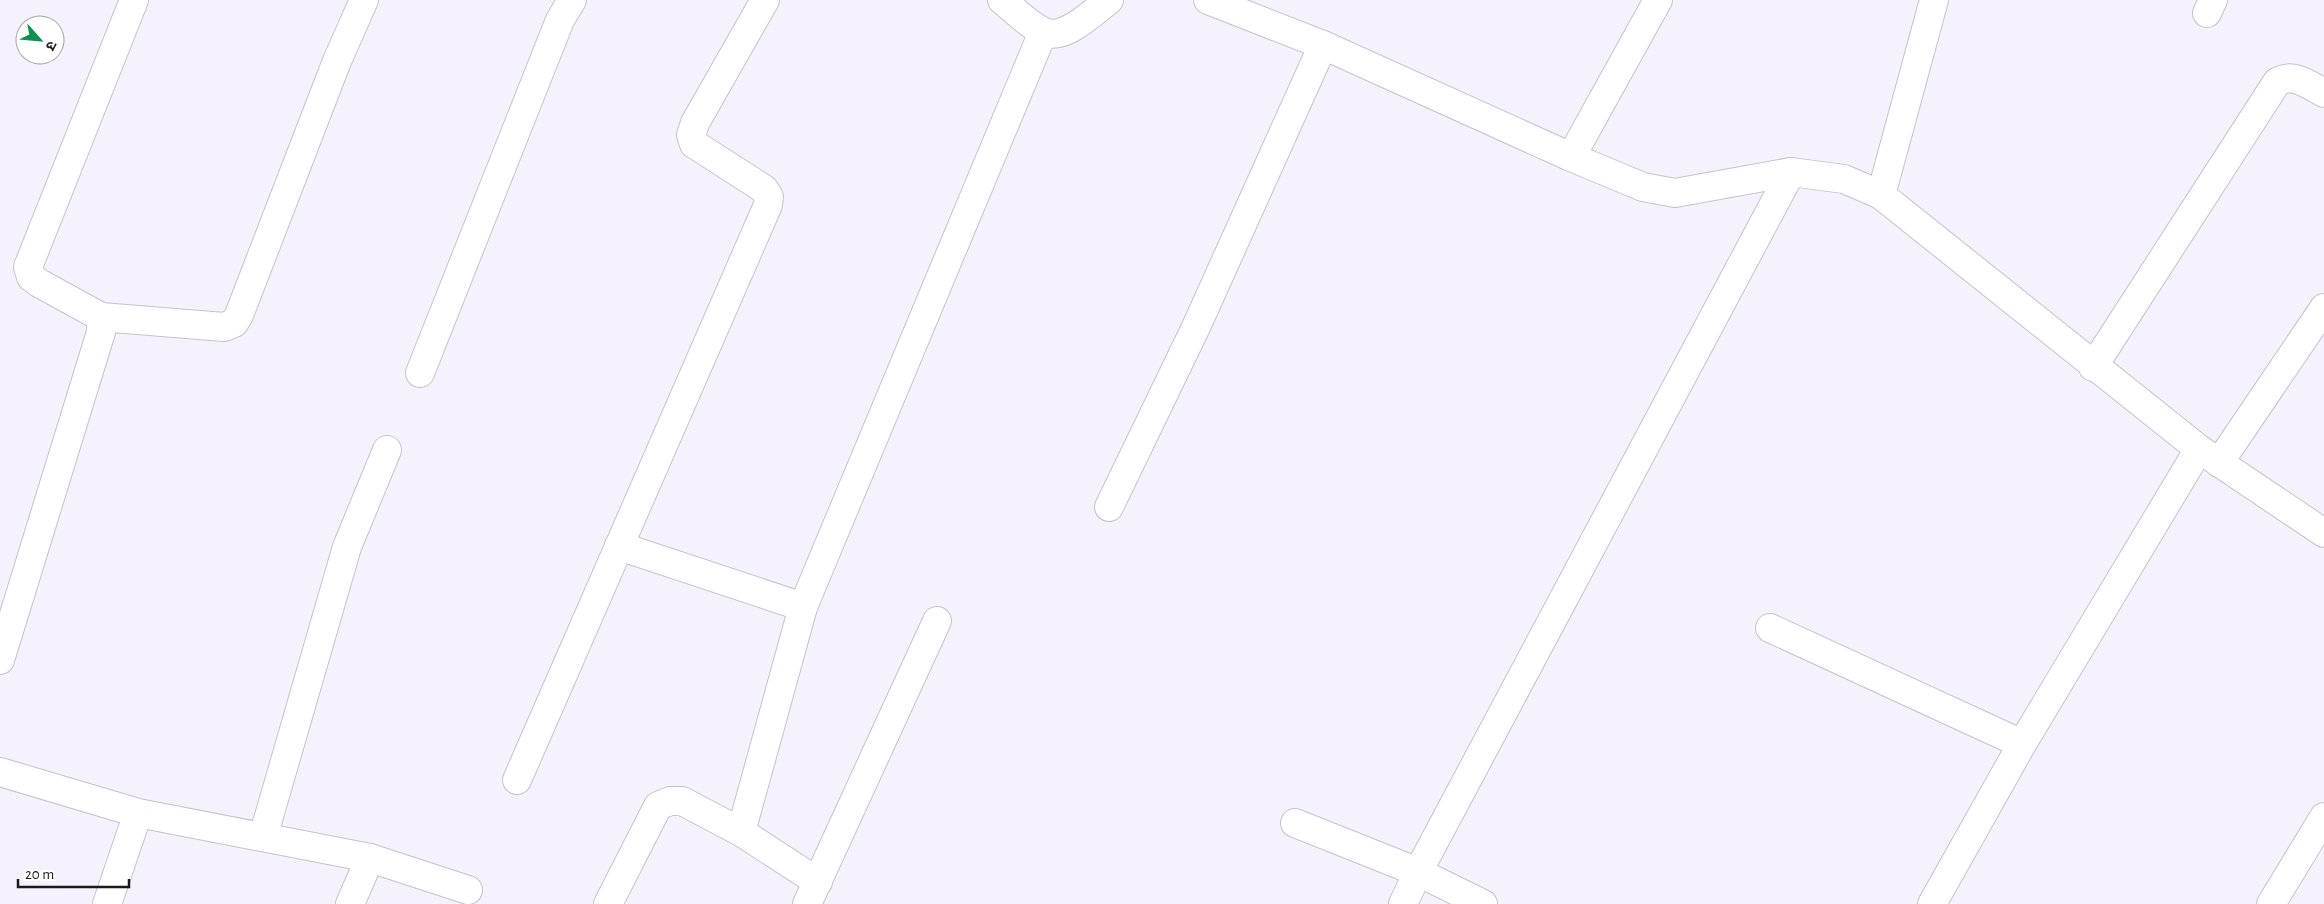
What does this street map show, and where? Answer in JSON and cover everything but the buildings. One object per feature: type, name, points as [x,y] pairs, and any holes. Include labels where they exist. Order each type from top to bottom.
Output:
[{"type":"street","points":[[134,0],[28,267],[31,277],[38,284],[101,317],[224,327],[234,323],[239,315],[337,61],[364,0]]},
{"type":"street","points":[[420,373],[560,20],[572,0]]},
{"type":"street","points":[[517,780],[768,204],[769,196],[764,189],[694,144],[691,135],[695,123],[765,0]]},
{"type":"street","points":[[1002,0],[1043,32],[1055,34],[1074,28],[1109,0]]},
{"type":"street","points":[[1208,0],[1323,45],[1571,157],[1643,187],[1675,193],[1791,172],[1844,178],[1881,195],[2093,367],[2209,456],[2324,533]]},
{"type":"street","points":[[1571,157],[1658,0]]},
{"type":"street","points":[[1881,195],[1934,0]]},
{"type":"street","points":[[741,832],[803,607],[1043,32]]},
{"type":"street","points":[[1109,507],[1196,327],[1323,45]]},
{"type":"street","points":[[2093,367],[2276,82],[2282,79],[2297,78],[2324,92]]},
{"type":"street","points":[[1403,904],[1418,872],[1791,172]]},
{"type":"street","points":[[1932,904],[2022,744],[2209,456],[2324,308]]},
{"type":"street","points":[[0,660],[101,332],[101,317]]},
{"type":"street","points":[[263,837],[347,547],[386,450]]},
{"type":"street","points":[[619,546],[803,607]]},
{"type":"street","points":[[608,904],[658,806],[670,801],[682,801],[741,832],[812,893],[937,621]]},
{"type":"street","points":[[1770,628],[2022,744]]},
{"type":"street","points":[[0,772],[138,813],[370,858],[468,890]]},
{"type":"street","points":[[107,904],[138,813]]},
{"type":"street","points":[[2271,904],[2324,816]]},
{"type":"street","points":[[1296,823],[1418,872],[1483,904]]},
{"type":"street","points":[[350,904],[370,858]]}]
